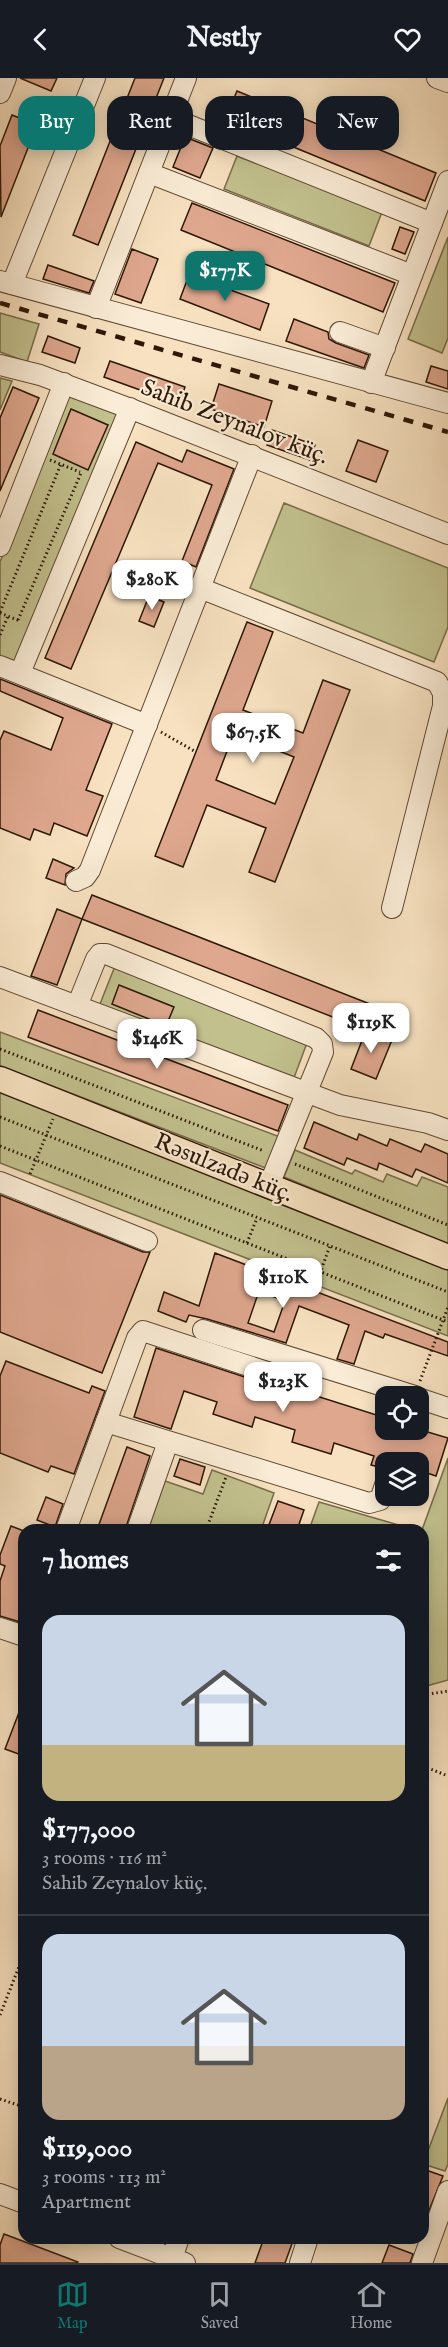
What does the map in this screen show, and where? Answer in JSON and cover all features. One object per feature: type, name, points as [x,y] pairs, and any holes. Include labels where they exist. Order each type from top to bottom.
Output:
[{"type":"main road","name":"Rəsulzadə küç.","points":[[0,1079],[448,1257]]},
{"type":"street","points":[[0,93],[6,78]]},
{"type":"street","points":[[95,78],[6,283],[448,403]]},
{"type":"street","points":[[179,96],[186,78]]},
{"type":"street","points":[[437,78],[448,82]]},
{"type":"street","points":[[193,127],[432,223]]},
{"type":"street","points":[[96,308],[158,150]]},
{"type":"street","points":[[149,173],[412,275]]},
{"type":"street","points":[[371,383],[448,181]]},
{"type":"street","points":[[340,332],[385,348]]},
{"type":"street","name":"Sahib Zeynalov küç.","points":[[0,365],[64,383],[448,534]]},
{"type":"street","points":[[0,546],[64,383]]},
{"type":"street","points":[[20,673],[130,408]]},
{"type":"street","points":[[76,881],[85,877],[90,870],[252,455]]},
{"type":"street","points":[[200,588],[437,682],[443,693],[443,706],[392,908]]},
{"type":"street","points":[[0,666],[147,725]]},
{"type":"street","points":[[77,1006],[96,959],[100,954],[106,954],[316,1038],[322,1044],[322,1052],[269,1185]]},
{"type":"street","points":[[0,977],[340,1105],[428,1123],[448,1130]]},
{"type":"street","points":[[0,1182],[147,1240]]},
{"type":"street","points":[[203,1330],[381,1386]]},
{"type":"street","points":[[68,1524],[137,1338],[143,1331],[276,1375],[291,1373],[307,1363]]},
{"type":"street","points":[[429,1401],[448,1408]]},
{"type":"street","points":[[106,1422],[369,1503],[375,1501]]},
{"type":"street","points":[[139,1524],[168,1442]]},
{"type":"street","points":[[0,1628],[18,1634]]},
{"type":"street","points":[[422,2263],[444,2216],[448,2190]]},
{"type":"street","points":[[0,2194],[18,2201]]},
{"type":"street","points":[[134,2244],[178,2260],[179,2244]]},
{"type":"street","points":[[300,2263],[306,2244]]},
{"type":"path","points":[[42,457],[87,475]]},
{"type":"path","points":[[24,622],[0,613],[61,464]]},
{"type":"path","points":[[18,620],[81,472]]},
{"type":"path","points":[[0,635],[8,616]]},
{"type":"path","points":[[147,725],[196,752]]},
{"type":"path","points":[[0,1049],[448,1225]]},
{"type":"path","points":[[30,1174],[56,1112]]},
{"type":"path","points":[[0,1117],[448,1292]]},
{"type":"path","points":[[0,1146],[448,1322]]},
{"type":"path","points":[[247,1243],[257,1218]]},
{"type":"path","points":[[315,1286],[330,1246]]},
{"type":"path","points":[[420,1386],[448,1306]]},
{"type":"path","points":[[208,1524],[227,1476]]},
{"type":"path","points":[[429,1694],[448,1691]]},
{"type":"path","points":[[429,1768],[448,1776]]},
{"type":"path","points":[[0,2014],[18,1969]]},
{"type":"path","points":[[0,2099],[18,2105]]},
{"type":"shaded area","points":[[237,156],[382,212],[369,246],[224,189]]},
{"type":"shaded area","points":[[448,237],[448,338],[442,353],[408,339]]},
{"type":"shaded area","points":[[0,313],[39,324],[27,362],[0,352]]},
{"type":"shaded area","points":[[0,378],[12,381],[0,410]]},
{"type":"shaded area","points":[[67,395],[119,415],[13,664],[0,659],[0,562]]},
{"type":"shaded area","points":[[284,503],[448,568],[448,627],[434,662],[250,588]]},
{"type":"shaded area","points":[[115,966],[307,1043],[292,1083],[98,1009]]},
{"type":"shaded area","points":[[0,1032],[280,1137],[268,1169],[0,1066]]},
{"type":"shaded area","points":[[0,1090],[448,1266],[448,1336],[0,1163]]},
{"type":"shaded area","points":[[295,1150],[352,1174],[355,1170],[383,1182],[387,1174],[417,1186],[422,1177],[448,1187],[448,1244],[284,1177]]},
{"type":"shaded area","points":[[448,1458],[448,1680],[429,1685],[429,1524],[424,1524]]},
{"type":"shaded area","points":[[212,1470],[274,1493],[263,1524],[150,1524],[165,1481],[203,1494]]},
{"type":"shaded area","points":[[319,1502],[395,1524],[311,1524]]},
{"type":"shaded area","points":[[448,2098],[448,2164],[445,2171],[429,2166],[429,2148]]},
{"type":"building","points":[[20,78],[57,78],[51,91]]},
{"type":"building","points":[[135,78],[164,78],[157,96],[128,96]]},
{"type":"building","points":[[237,91],[249,96],[235,96]]},
{"type":"building","points":[[12,115],[18,117],[18,150],[27,150],[1,217],[0,146]]},
{"type":"building","points":[[304,119],[316,124],[316,150],[380,150],[436,173],[425,201],[301,150],[304,150]]},
{"type":"building","points":[[193,140],[205,145],[205,150],[212,150],[200,178],[173,167],[180,150],[193,150]]},
{"type":"building","points":[[107,149],[136,150],[98,245],[73,235]]},
{"type":"building","points":[[192,203],[395,283],[383,312],[181,230]]},
{"type":"building","points":[[400,227],[414,232],[405,254],[392,249]]},
{"type":"building","points":[[132,249],[158,259],[141,303],[115,294]]},
{"type":"building","points":[[48,265],[94,281],[89,293],[43,279]]},
{"type":"building","points":[[189,275],[269,304],[260,330],[180,299]]},
{"type":"building","points":[[294,319],[328,332],[329,339],[336,343],[369,355],[364,368],[286,341]]},
{"type":"building","points":[[48,336],[80,348],[75,363],[42,352]]},
{"type":"building","points":[[110,361],[185,387],[179,404],[104,377]]},
{"type":"building","points":[[431,366],[448,371],[448,389],[426,382]]},
{"type":"building","points":[[219,384],[272,401],[264,427],[211,409]]},
{"type":"building","points":[[13,387],[39,398],[0,491],[0,418]]},
{"type":"building","points":[[71,409],[108,425],[88,470],[53,454]]},
{"type":"building","points":[[272,430],[315,445],[310,460],[267,445]]},
{"type":"building","points":[[358,440],[388,451],[376,482],[346,471]]},
{"type":"building","points":[[136,442],[182,462],[187,450],[234,469],[196,567],[182,561],[212,485],[158,463],[71,669],[45,658]]},
{"type":"building","points":[[149,596],[164,602],[154,627],[139,621]]},
{"type":"building","points":[[247,622],[273,632],[243,710],[303,733],[323,680],[350,690],[275,882],[249,872],[266,828],[207,805],[183,867],[155,856]],"holes":[[[234,733],[294,757],[275,804],[216,780]]]},
{"type":"building","points":[[0,679],[112,724],[86,790],[103,796],[87,836],[54,823],[50,835],[34,829],[30,840],[0,828],[0,740],[4,731],[51,750],[63,718],[0,691]]},
{"type":"building","points":[[53,859],[74,868],[66,874],[65,885],[46,878]]},
{"type":"building","points":[[92,895],[375,1006],[366,1030],[82,919]]},
{"type":"building","points":[[57,909],[82,919],[57,985],[31,976]]},
{"type":"building","points":[[119,985],[174,1007],[166,1026],[112,1004]]},
{"type":"building","points":[[38,1010],[288,1105],[278,1131],[28,1037]]},
{"type":"building","points":[[366,1030],[392,1040],[376,1079],[351,1069]]},
{"type":"building","points":[[314,1122],[357,1140],[359,1134],[387,1146],[390,1139],[421,1152],[425,1144],[448,1154],[448,1183],[416,1169],[412,1177],[379,1163],[377,1170],[347,1158],[344,1165],[304,1148]]},
{"type":"building","points":[[0,1195],[143,1252],[150,1252],[102,1373],[0,1332]]},
{"type":"building","points":[[215,1253],[448,1342],[448,1356],[385,1334],[383,1338],[365,1331],[354,1364],[337,1359],[349,1325],[299,1306],[286,1343],[207,1319],[189,1315],[186,1322],[158,1311],[164,1292],[199,1306]],"holes":[[[259,1291],[285,1301],[274,1332],[248,1323]]]},
{"type":"building","points":[[156,1348],[272,1386],[285,1386],[375,1415],[375,1440],[429,1440],[429,1432],[448,1438],[436,1476],[429,1474],[429,1452],[375,1452],[375,1466],[371,1465],[374,1456],[334,1443],[331,1454],[292,1442],[295,1430],[255,1417],[252,1427],[213,1414],[217,1402],[184,1391],[171,1429],[134,1417]]},
{"type":"building","points":[[6,1361],[89,1393],[92,1386],[105,1391],[74,1474],[51,1466],[48,1472],[0,1453],[0,1376]]},
{"type":"building","points":[[127,1447],[150,1456],[127,1524],[99,1524]]},
{"type":"building","points":[[180,1459],[205,1467],[200,1485],[174,1476]]},
{"type":"building","points":[[46,1497],[63,1504],[56,1524],[47,1524],[37,1520]]},
{"type":"building","points":[[278,1501],[304,1510],[299,1524],[269,1524]]},
{"type":"building","points":[[11,1526],[18,1529],[18,1621],[0,1616],[0,1581],[5,1566],[0,1564],[0,1555]]},
{"type":"building","points":[[18,1715],[18,1754],[5,1749]]},
{"type":"building","points":[[429,2171],[443,2176],[429,2210]]},
{"type":"building","points":[[4,2234],[18,2239],[18,2244],[30,2244],[78,2262],[0,2263],[0,2245]]},
{"type":"building","points":[[262,2244],[292,2244],[285,2263],[255,2263]]},
{"type":"building","points":[[389,2245],[413,2254],[410,2263],[382,2263]]},
{"type":"railway","points":[[0,303],[448,432]]}]
